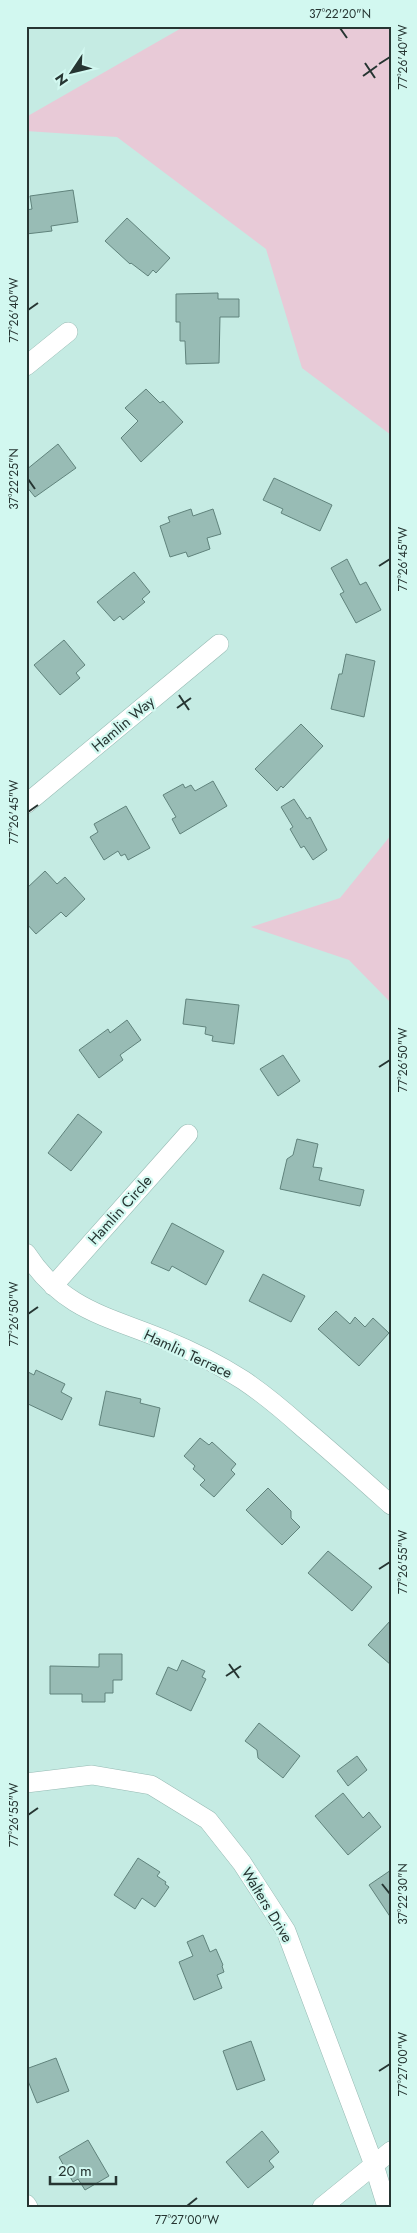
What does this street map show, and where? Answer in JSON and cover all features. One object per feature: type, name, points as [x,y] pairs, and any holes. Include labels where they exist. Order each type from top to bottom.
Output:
[{"type":"street","points":[[26,366],[68,332]]},
{"type":"street","name":"Hamlin Way","points":[[26,804],[219,644]]},
{"type":"street","name":"Hamlin Circle","points":[[53,1286],[188,1134]]},
{"type":"street","name":"Hamlin Terrace","points":[[26,1253],[53,1286],[80,1306],[112,1322],[164,1340],[209,1360],[268,1397],[391,1505]]},
{"type":"street","name":"Walters Drive","points":[[26,1783],[92,1776],[151,1785],[208,1820],[242,1864],[286,1931],[374,2165],[387,2207]]},
{"type":"street","points":[[322,2207],[391,2151]]},
{"type":"shaded area","points":[[185,26],[391,26],[391,435],[302,368],[266,249],[117,137],[26,131],[26,117]]},
{"type":"shaded area","points":[[391,835],[391,1003],[349,960],[251,927],[340,898]]},
{"type":"building","points":[[73,190],[78,222],[51,226],[52,231],[26,234],[26,210],[32,209],[30,196]]},
{"type":"building","points":[[127,218],[170,258],[156,273],[153,270],[148,276],[130,264],[105,241]]},
{"type":"building","points":[[218,293],[218,299],[239,299],[239,317],[220,317],[219,363],[186,364],[185,341],[180,341],[180,322],[176,322],[176,294]]},
{"type":"building","points":[[146,389],[160,403],[163,401],[183,422],[141,462],[121,438],[138,421],[125,408]]},
{"type":"building","points":[[58,444],[76,468],[35,497],[26,486],[26,470]]},
{"type":"building","points":[[274,478],[332,505],[320,531],[281,513],[283,509],[263,500]]},
{"type":"building","points":[[191,509],[193,516],[213,509],[221,534],[207,538],[210,549],[188,557],[186,552],[170,557],[160,526],[170,522],[168,517]]},
{"type":"building","points":[[347,559],[360,585],[366,582],[381,610],[356,623],[340,594],[344,592],[331,568]]},
{"type":"building","points":[[134,572],[150,592],[142,599],[145,602],[123,620],[120,616],[114,621],[97,602]]},
{"type":"building","points":[[64,640],[85,665],[76,673],[80,678],[60,695],[34,665]]},
{"type":"building","points":[[346,654],[375,661],[364,717],[331,709]]},
{"type":"building","points":[[301,724],[323,746],[283,788],[281,786],[277,791],[255,769]]},
{"type":"building","points":[[213,781],[227,806],[180,834],[172,819],[176,817],[163,795],[183,784],[185,788],[191,785],[195,791]]},
{"type":"building","points":[[294,799],[307,819],[310,817],[327,850],[313,860],[304,846],[301,848],[290,829],[293,827],[281,807]]},
{"type":"building","points":[[126,806],[150,848],[128,860],[125,854],[121,856],[118,851],[104,860],[90,837],[98,832],[94,824]]},
{"type":"building","points":[[45,871],[57,884],[65,877],[85,899],[66,917],[61,912],[36,934],[26,923],[26,889]]},
{"type":"building","points":[[186,999],[239,1005],[234,1044],[212,1041],[213,1036],[205,1034],[206,1027],[183,1024]]},
{"type":"building","points":[[127,1020],[141,1040],[120,1055],[123,1060],[99,1078],[79,1050],[108,1029],[110,1033]]},
{"type":"building","points":[[283,1055],[300,1081],[278,1096],[260,1069]]},
{"type":"building","points":[[78,1114],[102,1132],[71,1171],[48,1153]]},
{"type":"building","points":[[297,1139],[318,1144],[313,1167],[322,1168],[319,1180],[364,1190],[360,1206],[280,1189],[287,1159],[293,1155]]},
{"type":"building","points":[[172,1223],[224,1251],[206,1285],[172,1266],[169,1271],[151,1263]]},
{"type":"building","points":[[263,1274],[305,1296],[291,1322],[249,1301]]},
{"type":"building","points":[[336,1311],[350,1324],[355,1317],[365,1327],[373,1318],[389,1333],[359,1366],[318,1329]]},
{"type":"building","points":[[36,1370],[65,1384],[61,1392],[72,1398],[62,1420],[26,1403],[26,1371],[34,1375]]},
{"type":"building","points":[[106,1391],[141,1399],[140,1403],[160,1408],[154,1437],[99,1425]]},
{"type":"building","points":[[200,1438],[209,1445],[212,1442],[236,1464],[231,1470],[235,1474],[214,1497],[200,1485],[205,1480],[193,1469],[195,1466],[184,1456]]},
{"type":"building","points":[[268,1488],[291,1511],[291,1518],[300,1527],[282,1545],[246,1510]]},
{"type":"building","points":[[328,1551],[372,1587],[352,1611],[308,1573]]},
{"type":"building","points":[[391,1620],[391,1665],[368,1645]]},
{"type":"building","points":[[99,1654],[122,1654],[122,1680],[113,1680],[113,1693],[105,1693],[105,1702],[82,1702],[82,1694],[50,1694],[50,1666],[99,1667]]},
{"type":"building","points":[[182,1660],[205,1671],[202,1677],[206,1679],[191,1711],[156,1694],[168,1667],[177,1671]]},
{"type":"building","points":[[259,1723],[300,1756],[283,1778],[258,1758],[257,1750],[245,1741]]},
{"type":"building","points":[[357,1756],[367,1770],[348,1786],[337,1771]]},
{"type":"building","points":[[343,1793],[363,1818],[369,1812],[381,1827],[348,1855],[315,1816]]},
{"type":"building","points":[[138,1858],[160,1872],[157,1876],[166,1882],[165,1884],[169,1887],[155,1907],[142,1898],[135,1909],[114,1895]]},
{"type":"building","points":[[391,1870],[391,1918],[369,1885]]},
{"type":"building","points":[[203,1935],[210,1952],[216,1949],[223,1965],[224,1972],[217,1975],[222,1988],[194,2000],[179,1962],[193,1956],[187,1942]]},
{"type":"building","points":[[251,2041],[265,2080],[237,2090],[223,2051]]},
{"type":"building","points":[[56,2058],[69,2091],[37,2103],[26,2076],[26,2069]]},
{"type":"building","points":[[262,2131],[279,2152],[269,2161],[274,2167],[248,2188],[226,2162]]},
{"type":"building","points":[[88,2140],[109,2176],[85,2190],[78,2179],[73,2182],[59,2157]]}]
